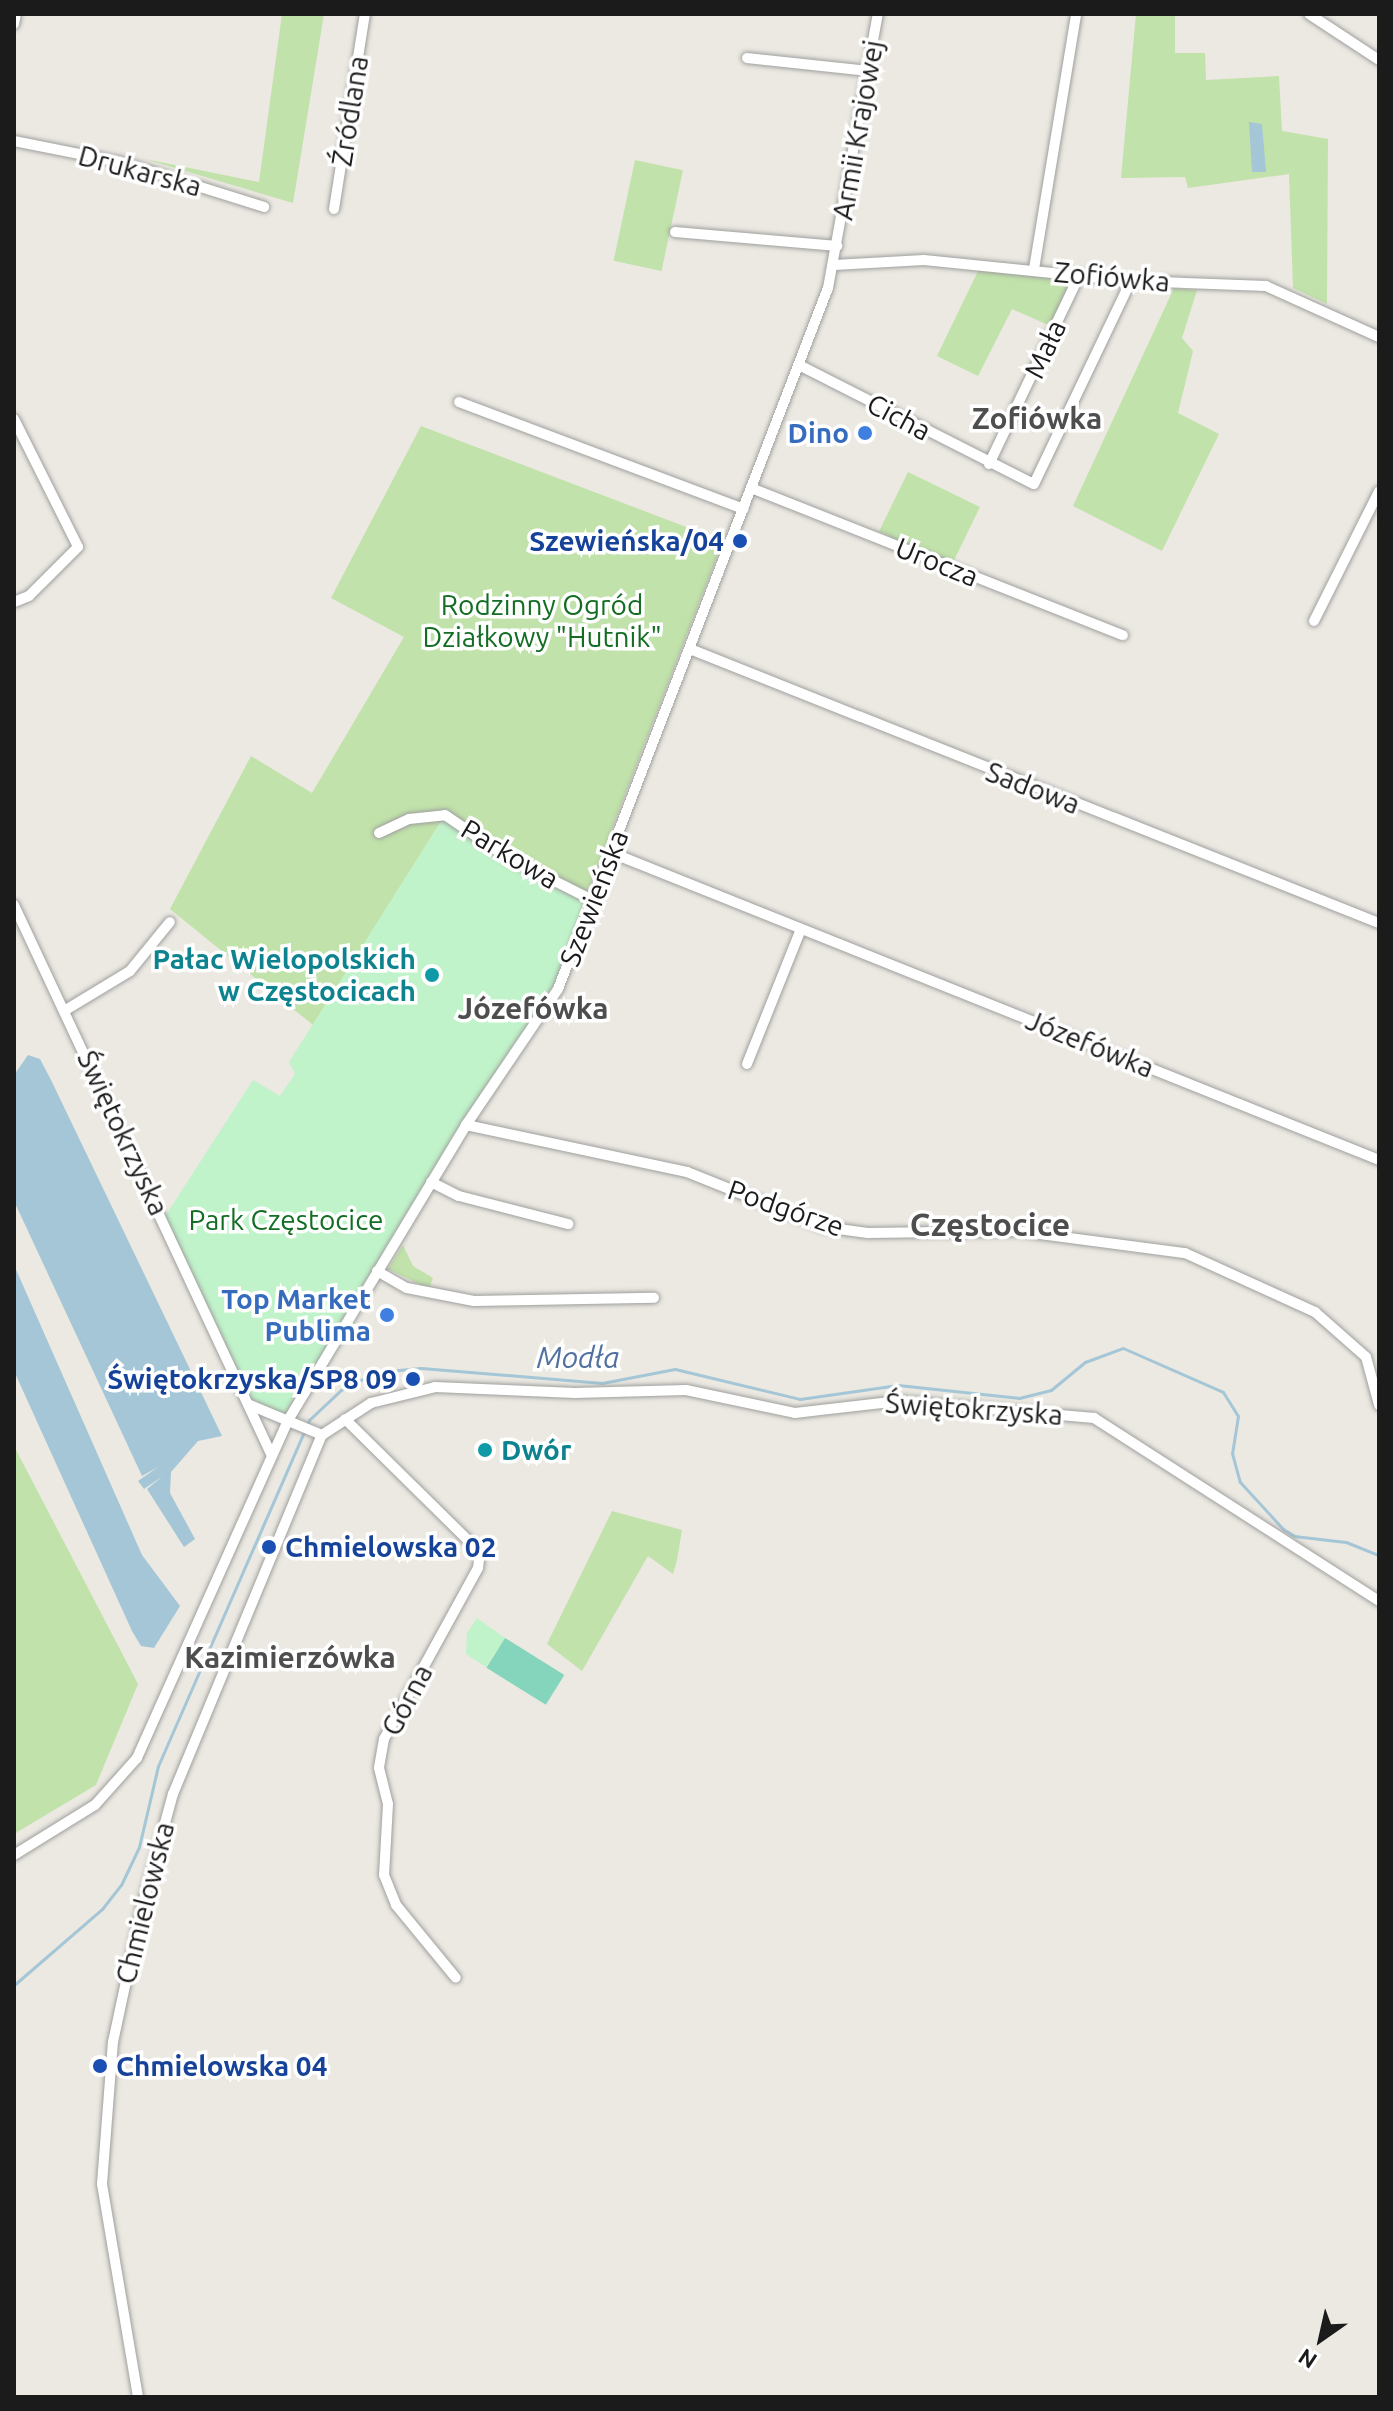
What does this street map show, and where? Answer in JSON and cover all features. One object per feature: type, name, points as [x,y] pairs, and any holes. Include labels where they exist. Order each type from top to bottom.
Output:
[{"type":"street","points":[[14,24],[16,14]]},
{"type":"street","name":"Źródlana","points":[[334,209],[365,14]]},
{"type":"street","name":"Armii Krajowej","points":[[834,265],[878,14]]},
{"type":"street","points":[[1034,269],[1076,14]]},
{"type":"street","points":[[1309,14],[1379,60]]},
{"type":"street","points":[[747,58],[868,71]]},
{"type":"street","name":"Drukarska","points":[[14,141],[124,163],[264,207]]},
{"type":"street","name":"Armii Krajowej","points":[[675,232],[837,246]]},
{"type":"street","name":"Zofiówka","points":[[834,265],[924,260],[1131,281],[1266,286],[1379,337]]},
{"type":"street","name":"Szewieńska","points":[[14,1855],[95,1805],[137,1758],[271,1454],[292,1424],[377,1271],[466,1125],[558,989],[799,365],[834,265]]},
{"type":"street","name":"Mała","points":[[989,464],[1079,276]]},
{"type":"street","name":"Cicha","points":[[799,365],[1030,485],[1039,477],[1131,281]]},
{"type":"street","points":[[459,402],[744,509]]},
{"type":"street","points":[[14,419],[78,547],[29,596],[14,602]]},
{"type":"street","name":"Urocza","points":[[751,488],[1123,635]]},
{"type":"street","points":[[1314,621],[1379,491]]},
{"type":"street","name":"Sadowa","points":[[690,649],[1379,923]]},
{"type":"street","name":"Parkowa","points":[[379,833],[409,819],[445,815],[505,856],[594,901]]},
{"type":"street","name":"Józefówka","points":[[612,853],[1379,1160]]},
{"type":"street","name":"Świętokrzyska","points":[[14,905],[271,1454]]},
{"type":"street","points":[[64,1011],[130,971],[170,922]]},
{"type":"street","points":[[747,1064],[801,929]]},
{"type":"street","name":"Podgórze","points":[[466,1125],[687,1172],[824,1227],[868,1233],[1017,1231],[1185,1253],[1315,1312],[1366,1357],[1379,1405]]},
{"type":"street","points":[[431,1182],[459,1196],[568,1224]]},
{"type":"street","points":[[377,1271],[407,1288],[474,1301],[654,1298]]},
{"type":"street","name":"Świętokrzyska","points":[[322,1435],[392,1394],[435,1387],[575,1393],[686,1390],[795,1413],[899,1401],[1094,1418],[1379,1601]]},
{"type":"street","points":[[250,1405],[322,1435]]},
{"type":"street","name":"Górna","points":[[345,1419],[480,1552],[478,1568],[384,1739],[379,1768],[388,1804],[384,1875],[396,1905],[456,1978]]},
{"type":"street","name":"Chmielowska","points":[[138,2397],[102,2184],[113,2042],[142,1907],[173,1794],[322,1435]]},
{"type":"green space","points":[[282,14],[324,14],[293,203],[145,159],[259,182]]},
{"type":"green space","points":[[1136,14],[1175,14],[1175,53],[1205,53],[1206,80],[1279,76],[1282,131],[1328,139],[1327,304],[1293,288],[1289,174],[1188,188],[1185,177],[1121,178]]},
{"type":"green space","points":[[635,160],[683,170],[662,271],[614,261]]},
{"type":"green space","points":[[979,269],[1074,278],[1055,328],[1012,309],[978,376],[937,356]]},
{"type":"green space","points":[[1174,288],[1197,290],[1182,338],[1193,351],[1178,413],[1219,434],[1162,551],[1073,506]]},
{"type":"green space","name":"Rodzinny Ogród Działkowy \"Hutnik\"","points":[[421,426],[723,541],[587,893],[445,815],[313,1025],[170,909],[251,756],[312,793],[404,637],[331,598]]},
{"type":"green space","points":[[908,472],[980,507],[951,566],[879,531]]},
{"type":"green space","name":"Park Częstocice","points":[[445,815],[505,856],[594,901],[558,989],[466,1125],[287,1422],[250,1405],[164,1218],[253,1080],[280,1096],[295,1074],[289,1062]]},
{"type":"green space","points":[[403,1245],[413,1266],[433,1278],[429,1289],[388,1269]]},
{"type":"green space","points":[[14,1446],[138,1684],[96,1785],[14,1834]]},
{"type":"green space","points":[[612,1511],[682,1530],[677,1560],[673,1574],[648,1556],[582,1671],[547,1644]]},
{"type":"green space","points":[[477,1618],[505,1638],[486,1667],[466,1654],[467,1633]]},
{"type":"green space","points":[[505,1638],[564,1675],[546,1705],[486,1668]]},
{"type":"water","points":[[1249,122],[1262,124],[1266,172],[1252,172]]},
{"type":"water","points":[[28,1055],[40,1059],[51,1080],[222,1436],[198,1441],[171,1472],[170,1493],[195,1539],[184,1547],[147,1489],[163,1476],[144,1489],[138,1481],[158,1467],[142,1476],[14,1201],[14,1075]]},
{"type":"water","points":[[14,1265],[142,1555],[180,1606],[154,1648],[141,1646],[132,1631],[14,1371]]},
{"type":"waterway","name":"Modła","points":[[14,1985],[102,1909],[121,1885],[139,1847],[158,1766],[309,1420],[341,1390],[377,1372],[421,1368],[602,1383],[675,1369],[800,1399],[898,1385],[1019,1398],[1051,1390],[1085,1362],[1123,1348],[1223,1392],[1238,1416],[1232,1453],[1240,1482],[1283,1529],[1294,1536],[1346,1542],[1379,1555]]},
{"type":"place","name":"Dino","points":[[865,433]]},
{"type":"place","name":"Szewieńska/04","points":[[740,541]]},
{"type":"place","name":"Pałac Wielopolskich w Częstocicach","points":[[432,975]]},
{"type":"place","name":"Top Market Publima","points":[[387,1315]]},
{"type":"place","name":"Świętokrzyska/SP8 09","points":[[413,1379]]},
{"type":"place","name":"Dwór","points":[[485,1450]]},
{"type":"place","name":"Chmielowska 02","points":[[269,1547]]},
{"type":"place","name":"Chmielowska 04","points":[[100,2066]]},
{"type":"district","name":"Zofiówka","points":[[1037,418]]},
{"type":"district","name":"Józefówka","points":[[533,1008]]},
{"type":"district","name":"Częstocice","points":[[990,1224]]},
{"type":"district","name":"Kazimierzówka","points":[[290,1657]]}]
